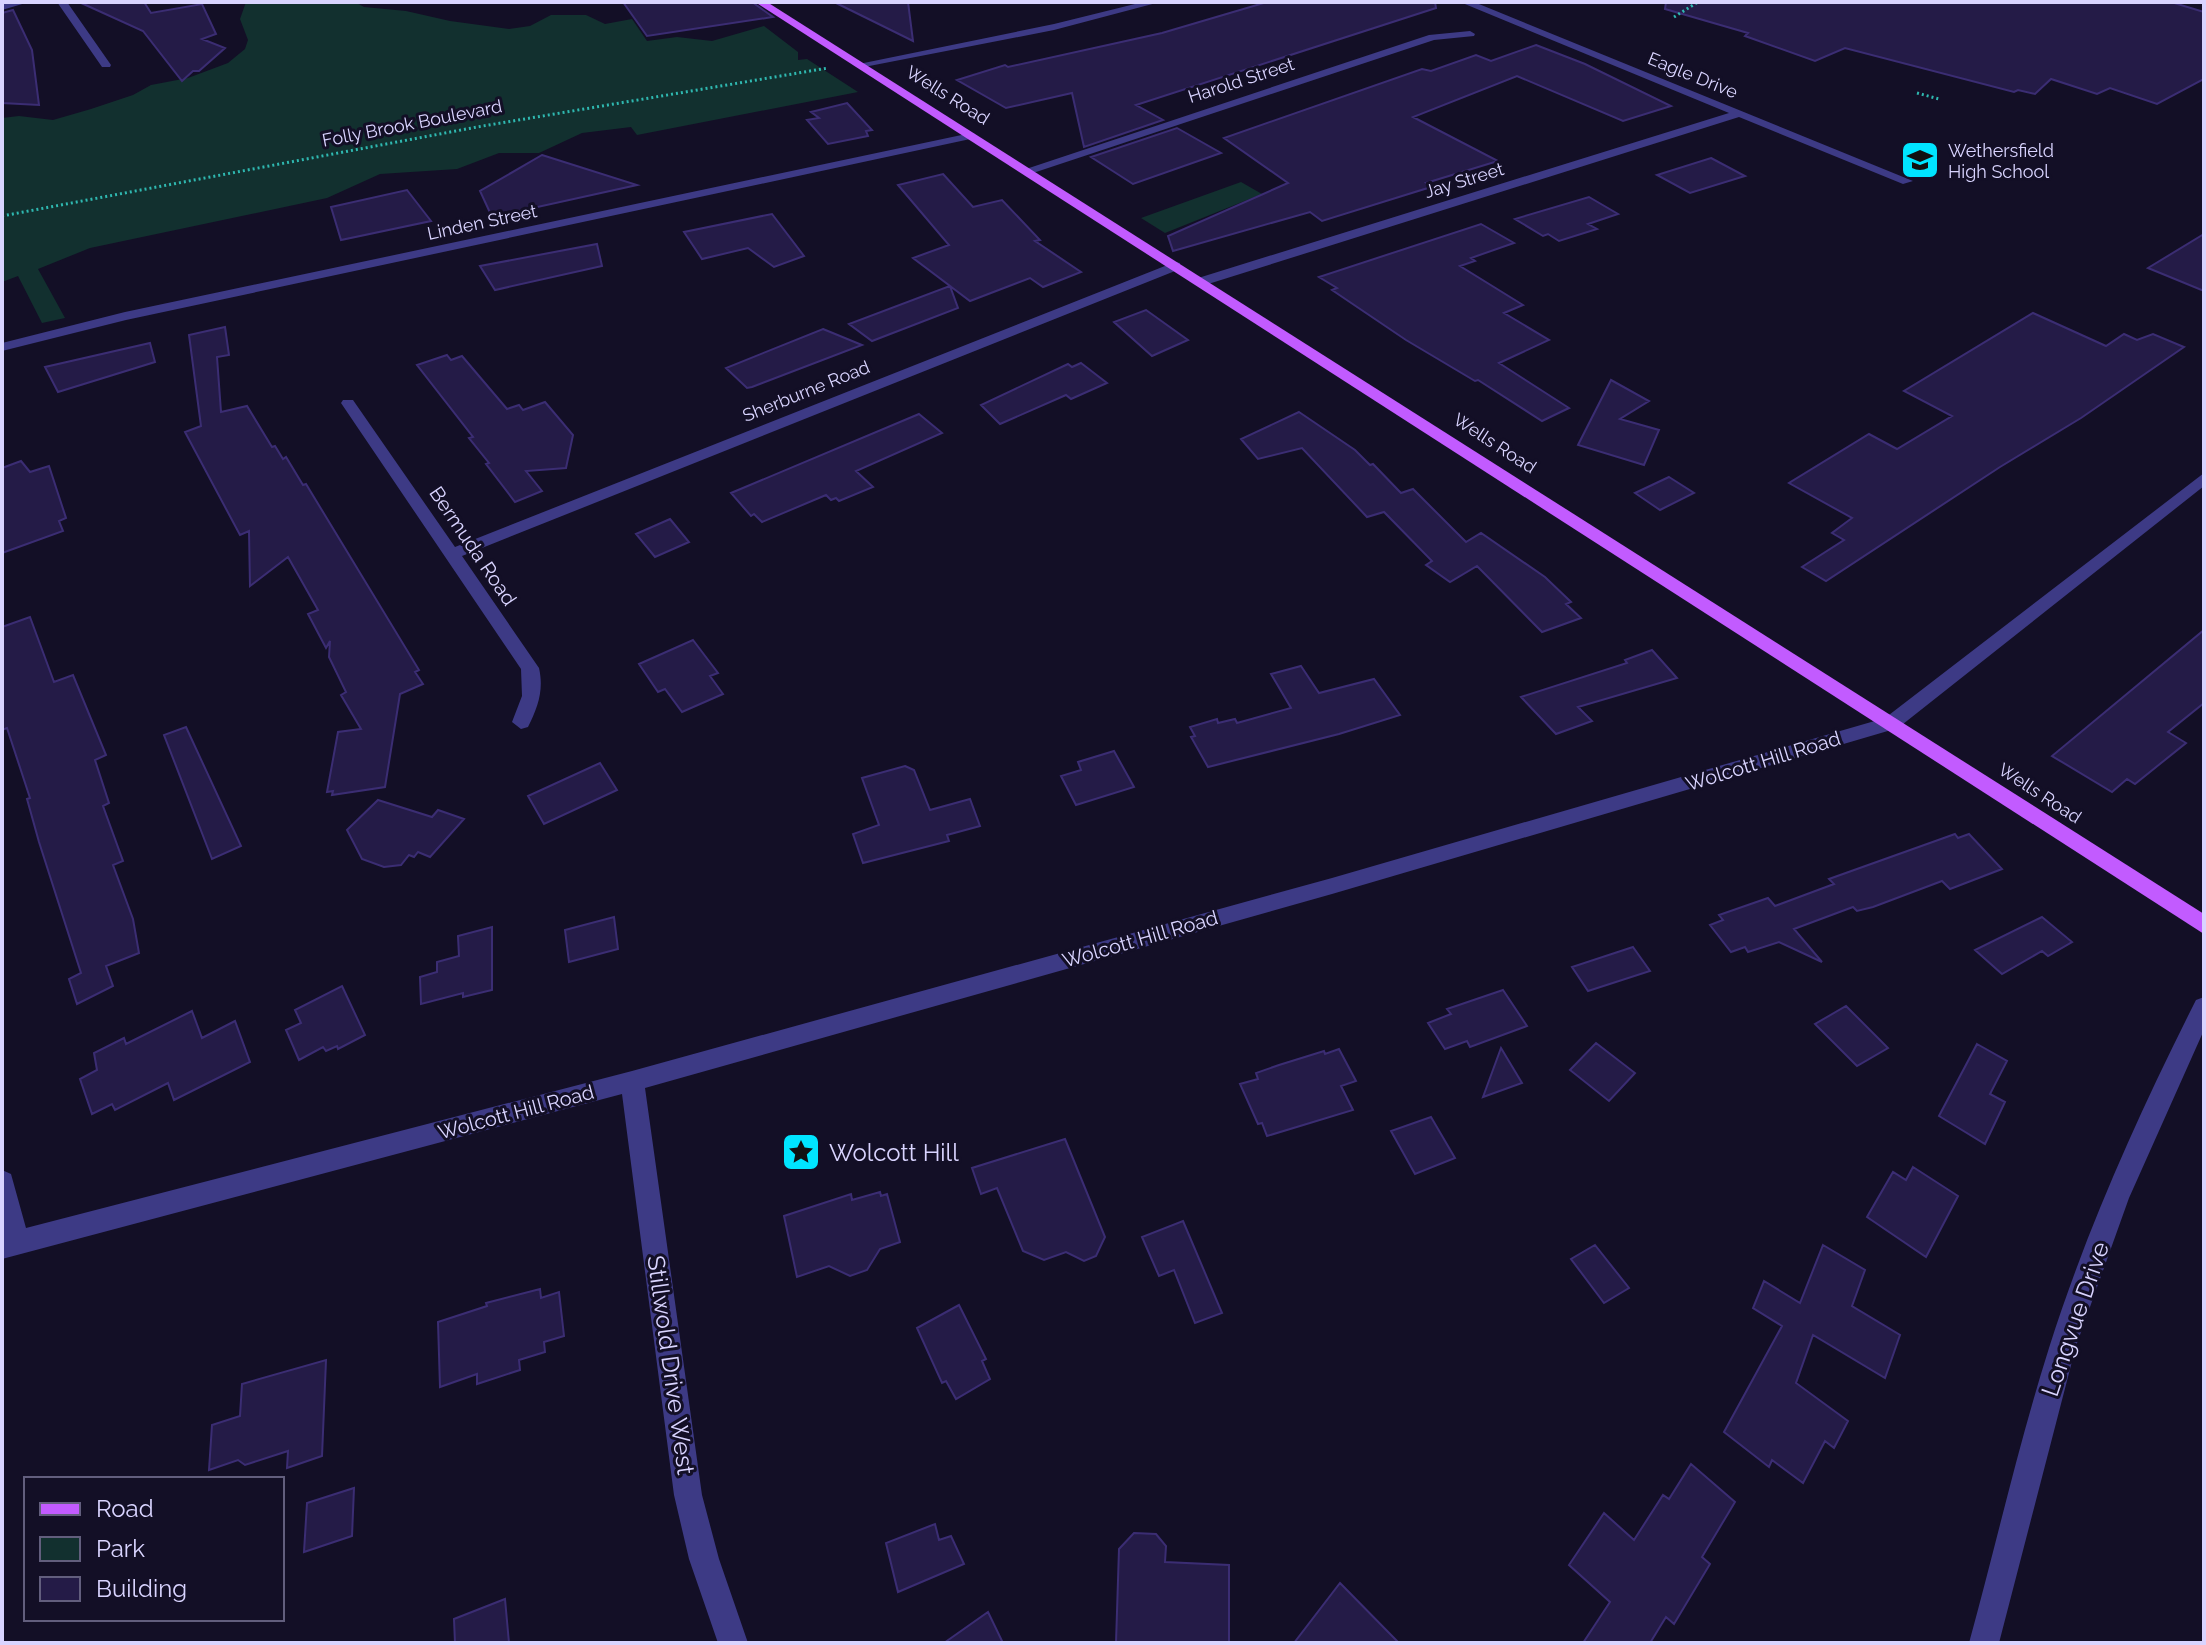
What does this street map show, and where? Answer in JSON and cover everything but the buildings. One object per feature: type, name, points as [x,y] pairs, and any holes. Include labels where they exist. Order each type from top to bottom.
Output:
[{"type":"main road","name":"Wells Road","points":[[760,2],[2204,925]]},
{"type":"street","points":[[2,7],[24,2]]},
{"type":"street","points":[[62,2],[106,65]]},
{"type":"street","points":[[859,65],[1054,27],[1155,2]]},
{"type":"street","name":"Eagle Drive","points":[[1465,2],[1907,181]]},
{"type":"street","name":"Harold Street","points":[[1026,171],[1433,37],[1470,34]]},
{"type":"street","name":"Jay Street","points":[[1200,282],[1739,113]]},
{"type":"street","name":"Linden Street","points":[[2,347],[125,316],[971,136]]},
{"type":"street","name":"Sherburne Road","points":[[452,554],[1175,266]]},
{"type":"street","name":"Bermuda Road","points":[[348,403],[530,668],[534,682],[532,701],[521,722]]},
{"type":"street","name":"Wolcott Hill Road","points":[[10,1245],[632,1081],[1363,877],[1891,723],[2204,478]]},
{"type":"street","name":"Longvue Drive","points":[[1984,1643],[2048,1393],[2081,1294],[2165,1083],[2204,1007]]},
{"type":"street","name":"Stillwold Drive West","points":[[632,1081],[688,1495],[704,1559],[733,1643]]},
{"type":"street","points":[[2,1182],[10,1245]]},
{"type":"path","points":[[1674,17],[1698,2]]},
{"type":"path","name":"Folly Brook Boulevard","points":[[2,216],[488,125],[828,68]]},
{"type":"path","points":[[1917,93],[1939,99]]},
{"type":"green space","points":[[246,2],[355,2],[364,7],[509,29],[530,26],[551,15],[586,15],[605,24],[632,19],[647,41],[677,37],[712,41],[764,26],[798,52],[798,60],[807,59],[858,92],[637,135],[631,127],[582,133],[539,153],[499,153],[457,169],[380,174],[327,198],[90,248],[38,269],[65,318],[42,323],[18,276],[2,282],[2,118],[19,116],[53,120],[133,95],[151,85],[188,78],[228,63],[245,49],[248,40],[240,19]]},
{"type":"green space","points":[[1241,182],[1262,194],[1165,233],[1141,218]]},
{"type":"place","name":"Wethersfield High School","points":[[1920,160]]},
{"type":"place","name":"Wolcott Hill","points":[[801,1152]]}]
